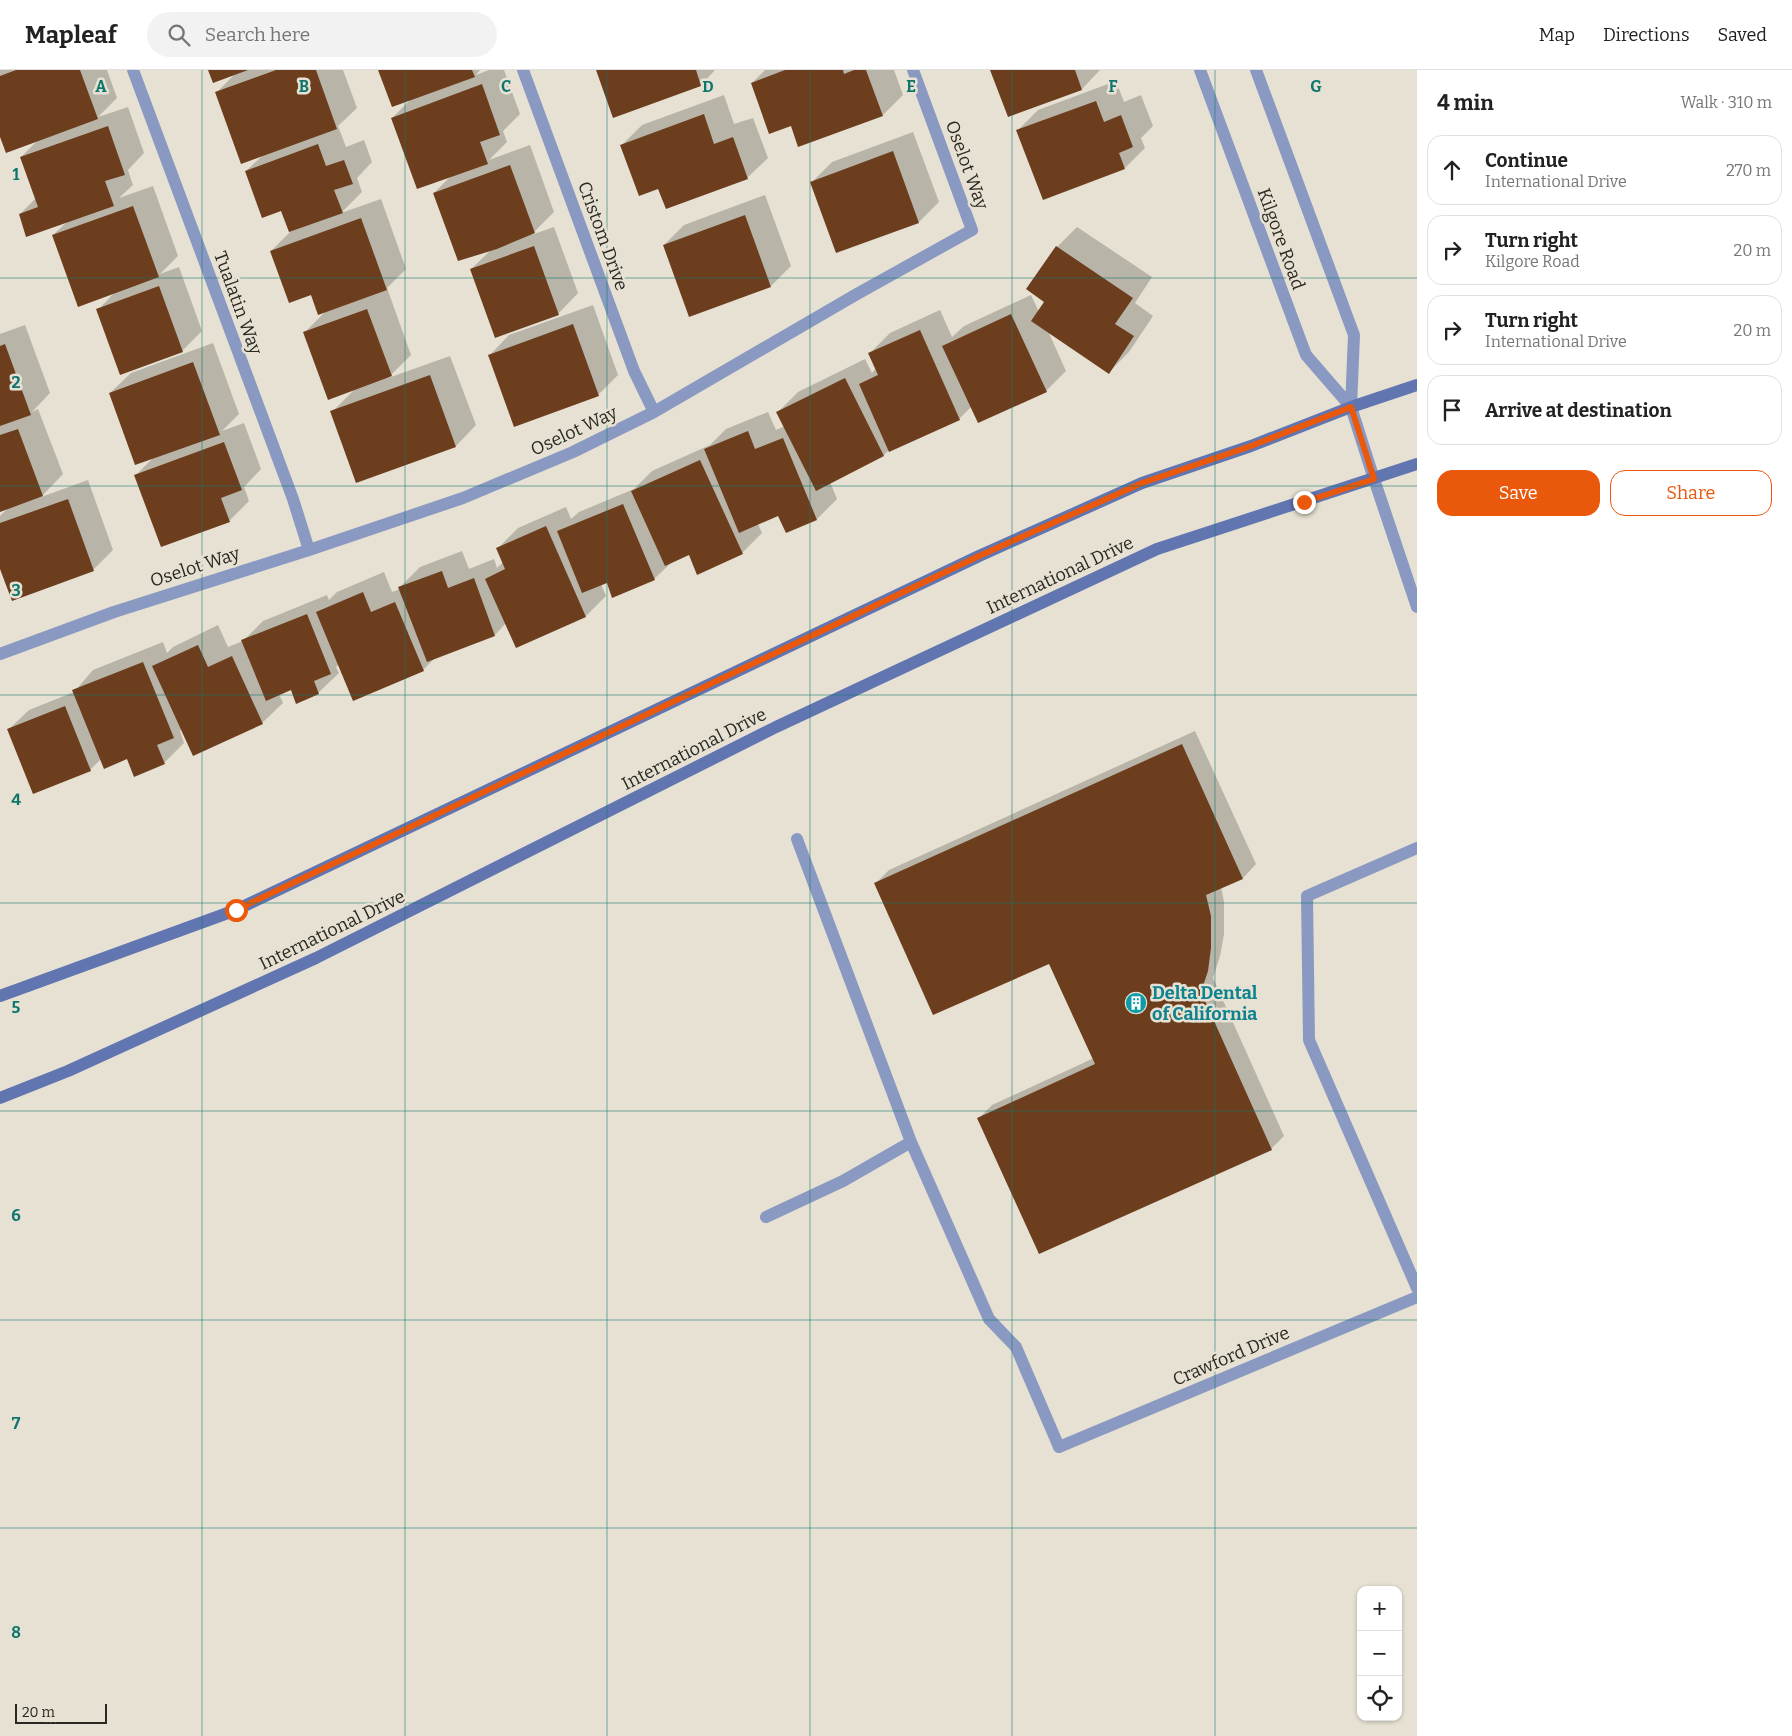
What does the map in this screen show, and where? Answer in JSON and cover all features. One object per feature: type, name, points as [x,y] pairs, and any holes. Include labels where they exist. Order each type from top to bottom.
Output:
[{"type":"main road","points":[[0,996],[236,910],[979,556],[1142,483],[1251,446],[1351,407],[1417,385]]},
{"type":"main road","name":"International Drive","points":[[0,1098],[68,1071],[316,958],[776,727],[1157,550],[1417,464]]},
{"type":"street","name":"Tualatin Way","points":[[133,70],[289,490],[309,550]]},
{"type":"street","name":"Cristom Drive","points":[[523,70],[634,371],[654,412]]},
{"type":"street","name":"Oselot Way","points":[[0,654],[114,612],[309,550],[463,498],[573,452],[654,412],[857,294],[972,230],[912,70]]},
{"type":"street","name":"Kilgore Road","points":[[1200,70],[1306,355],[1351,407]]},
{"type":"street","name":"Kilgore Road","points":[[1256,70],[1354,335],[1351,407],[1417,607]]},
{"type":"street","points":[[766,1217],[843,1181],[911,1142],[798,839]]},
{"type":"street","points":[[1417,848],[1307,896],[1309,1040],[1417,1288]]},
{"type":"street","name":"Crawford Drive","points":[[911,1142],[989,1319],[1016,1346],[1059,1447],[1417,1297]]},
{"type":"building","points":[[16,70],[80,70],[98,119],[6,153],[0,137],[0,76]]},
{"type":"building","points":[[208,70],[248,70],[213,83]]},
{"type":"building","points":[[276,70],[316,70],[337,129],[241,164],[215,92]]},
{"type":"building","points":[[378,70],[472,70],[475,77],[392,107]]},
{"type":"building","points":[[596,70],[696,70],[701,86],[613,118]]},
{"type":"building","points":[[785,70],[843,70],[844,74],[854,70],[866,70],[883,116],[798,147],[791,126],[769,134],[751,83]]},
{"type":"building","points":[[990,70],[1075,70],[1082,90],[1008,117]]},
{"type":"building","points":[[482,84],[500,135],[480,142],[488,164],[417,189],[391,118]]},
{"type":"building","points":[[1096,101],[1104,122],[1121,115],[1133,147],[1119,153],[1125,169],[1043,200],[1016,130]]},
{"type":"building","points":[[704,114],[714,144],[733,137],[748,179],[666,209],[658,189],[639,196],[620,145]]},
{"type":"building","points":[[108,126],[125,175],[105,181],[114,206],[26,237],[19,214],[38,207],[20,157]]},
{"type":"building","points":[[318,144],[326,166],[344,160],[353,184],[334,190],[343,213],[289,232],[281,211],[262,218],[245,171]]},
{"type":"building","points":[[893,151],[919,223],[836,253],[810,182]]},
{"type":"building","points":[[510,165],[535,233],[497,249],[458,261],[433,193]]},
{"type":"building","points":[[133,206],[159,277],[78,307],[52,235]]},
{"type":"building","points":[[745,215],[771,287],[689,317],[663,245]]},
{"type":"building","points":[[361,218],[387,290],[318,315],[311,295],[289,303],[270,251]]},
{"type":"building","points":[[534,246],[559,315],[495,338],[470,269]]},
{"type":"building","points":[[1056,246],[1133,298],[1115,324],[1134,336],[1109,374],[1031,321],[1044,302],[1026,289]]},
{"type":"building","points":[[159,286],[183,352],[120,375],[96,309]]},
{"type":"building","points":[[367,309],[392,376],[328,400],[303,332]]},
{"type":"building","points":[[1011,314],[1047,392],[978,423],[942,346]]},
{"type":"building","points":[[573,324],[599,396],[514,427],[488,355]]},
{"type":"building","points":[[920,330],[960,420],[889,452],[859,384],[878,375],[868,353]]},
{"type":"building","points":[[5,344],[31,415],[0,426],[0,346]]},
{"type":"building","points":[[193,362],[220,435],[135,465],[109,393]]},
{"type":"building","points":[[430,375],[456,447],[356,483],[330,411]]},
{"type":"building","points":[[845,378],[884,456],[816,491],[776,412]]},
{"type":"building","points":[[18,429],[43,496],[0,512],[0,435]]},
{"type":"building","points":[[748,431],[755,449],[783,438],[817,520],[786,533],[778,516],[739,533],[704,449]]},
{"type":"building","points":[[224,442],[242,490],[221,498],[230,522],[161,547],[134,475]]},
{"type":"building","points":[[700,460],[743,554],[697,575],[689,555],[665,566],[631,491]]},
{"type":"building","points":[[68,499],[94,571],[12,601],[0,569],[0,523]]},
{"type":"building","points":[[623,504],[655,580],[612,598],[607,583],[582,593],[557,531]]},
{"type":"building","points":[[546,526],[586,617],[516,648],[485,579],[505,569],[496,548]]},
{"type":"building","points":[[442,571],[448,588],[474,578],[495,636],[427,662],[398,587]]},
{"type":"building","points":[[363,592],[371,612],[395,602],[424,671],[353,701],[316,612]]},
{"type":"building","points":[[307,614],[331,674],[314,681],[319,694],[296,704],[291,690],[266,701],[241,640]]},
{"type":"building","points":[[198,645],[208,667],[232,656],[263,724],[193,756],[152,666]]},
{"type":"building","points":[[143,662],[174,738],[157,745],[165,764],[134,777],[127,759],[104,769],[72,690]]},
{"type":"building","points":[[65,706],[91,771],[33,794],[7,729]]},
{"type":"building","name":"Delta Dental of California","points":[[1182,744],[1243,879],[1206,895],[1211,916],[1211,948],[1208,971],[1201,992],[1272,1150],[1039,1254],[977,1118],[1095,1064],[1049,964],[933,1015],[874,883]]},
{"type":"place","name":"Delta Dental of California","points":[[1136,1003]]},
{"type":"route","points":[[236,910],[979,556],[1142,483],[1251,446],[1351,407],[1374,479],[1304,502]]}]
